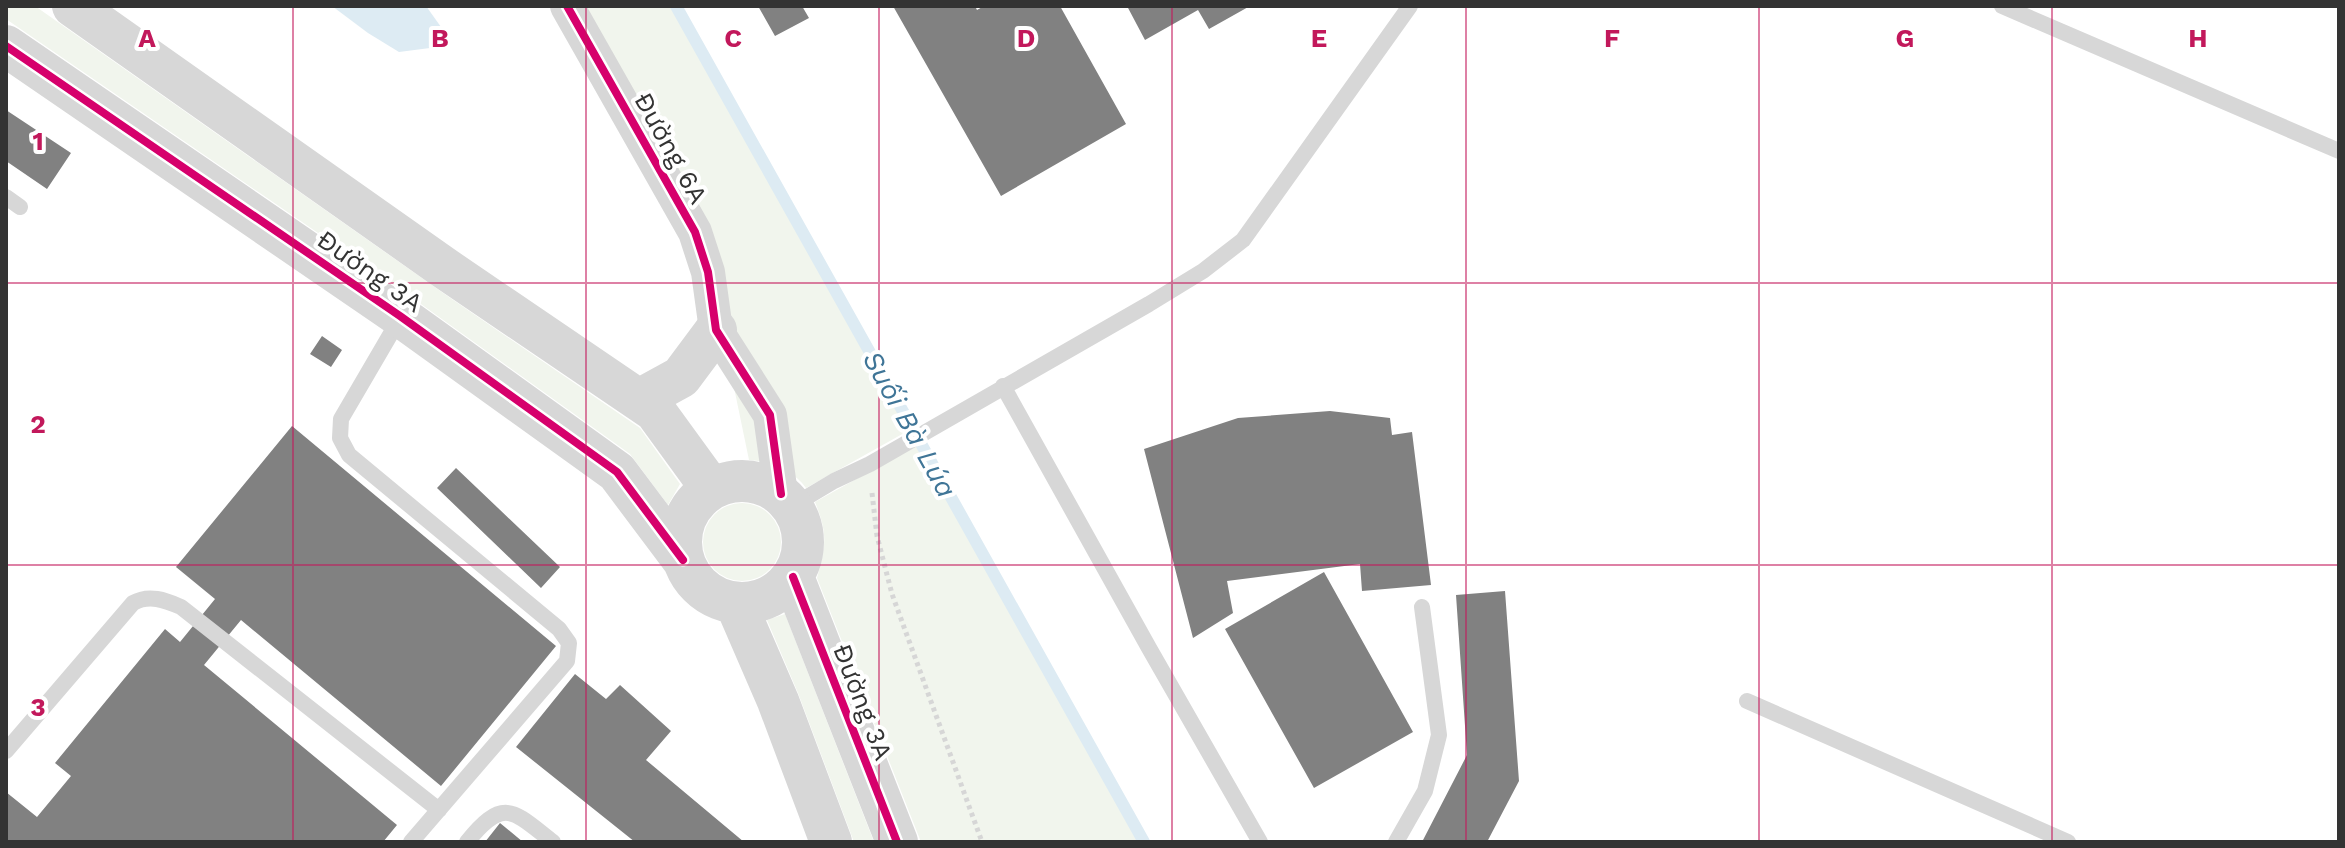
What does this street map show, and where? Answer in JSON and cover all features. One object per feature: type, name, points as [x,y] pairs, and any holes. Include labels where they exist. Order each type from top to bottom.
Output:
[{"type":"street","name":"Đường 3A","points":[[73,6],[443,267],[655,411],[711,488]]},
{"type":"street","name":"Đường 6A","points":[[567,6],[695,232],[708,272],[716,330],[770,415],[787,500]]},
{"type":"street","name":"Đường 3A","points":[[6,46],[400,316],[617,472],[683,560]]},
{"type":"street","points":[[639,400],[681,377],[716,330]]},
{"type":"street","points":[[740,480],[769,486],[787,500],[801,522],[804,541],[801,560],[793,577],[768,598],[736,604],[704,590],[691,576],[683,560],[680,540],[685,519],[695,502],[711,488],[740,480]]},
{"type":"street","name":"Đường 3A","points":[[793,577],[897,842]]},
{"type":"street","points":[[736,604],[778,701],[831,842]]},
{"type":"lane","points":[[787,500],[870,464],[1149,304],[1203,271],[1243,240],[1410,6]]},
{"type":"lane","points":[[2002,6],[2339,151]]},
{"type":"lane","points":[[400,316],[341,419],[340,438],[349,455],[559,629],[569,643],[567,661],[411,842]]},
{"type":"lane","points":[[1003,386],[1260,842]]},
{"type":"lane","points":[[6,751],[133,603],[142,598],[154,598],[181,607],[439,810]]},
{"type":"lane","points":[[1396,842],[1425,791],[1439,735],[1422,607]]},
{"type":"lane","points":[[1747,701],[2068,842]]},
{"type":"lane","points":[[467,842],[480,826],[498,812],[516,813],[553,842]]},
{"type":"path","points":[[870,464],[877,536],[892,594],[982,842]]},
{"type":"shaded area","points":[[6,6],[35,6],[640,428],[680,484],[668,505],[630,454],[407,294],[6,19]]},
{"type":"shaded area","points":[[332,6],[426,6],[441,27],[430,48],[399,52]]},
{"type":"shaded area","points":[[583,6],[676,6],[913,428],[806,488],[795,476],[781,468],[749,460],[731,373],[730,328]]},
{"type":"shaded area","points":[[921,443],[1144,842],[921,842],[817,578],[824,540],[815,502]]},
{"type":"shaded area","points":[[734,503],[750,503],[764,509],[775,520],[781,542],[775,564],[764,575],[750,581],[734,581],[720,575],[709,564],[703,550],[703,534],[709,520],[720,509]]},
{"type":"shaded area","points":[[785,614],[874,842],[854,842],[767,620]]},
{"type":"building","points":[[758,6],[802,6],[809,18],[775,36]]},
{"type":"building","points":[[893,6],[975,6],[977,10],[984,6],[1060,6],[1126,124],[1001,196]]},
{"type":"building","points":[[1127,6],[1250,6],[1209,29],[1198,10],[1145,40]]},
{"type":"building","points":[[6,110],[71,153],[47,189],[6,161]]},
{"type":"building","points":[[322,336],[342,350],[331,367],[310,354]]},
{"type":"building","points":[[1330,411],[1390,418],[1392,435],[1412,432],[1431,585],[1362,591],[1360,564],[1227,581],[1233,613],[1193,638],[1144,449],[1238,418]]},
{"type":"building","points":[[292,426],[556,646],[441,786],[241,620],[204,665],[397,825],[383,842],[6,842],[6,792],[37,817],[71,776],[55,763],[165,629],[180,642],[215,599],[176,567]]},
{"type":"building","points":[[456,468],[560,567],[541,588],[437,488]]},
{"type":"building","points":[[1324,572],[1413,732],[1314,788],[1225,629]]},
{"type":"building","points":[[1505,591],[1519,781],[1487,842],[1422,842],[1467,755],[1456,595]]},
{"type":"building","points":[[575,674],[606,699],[620,685],[671,731],[646,760],[744,842],[635,842],[516,747]]},
{"type":"building","points":[[500,823],[523,842],[485,842]]},
{"type":"waterway","name":"Suối Bà Lúa","points":[[676,6],[1144,842]]},
{"type":"cycle path","points":[[567,6],[695,232],[708,272],[716,330],[770,415],[781,494]]},
{"type":"cycle path","points":[[6,46],[400,316],[617,472],[683,560]]},
{"type":"cycle path","points":[[793,577],[897,842]]}]
